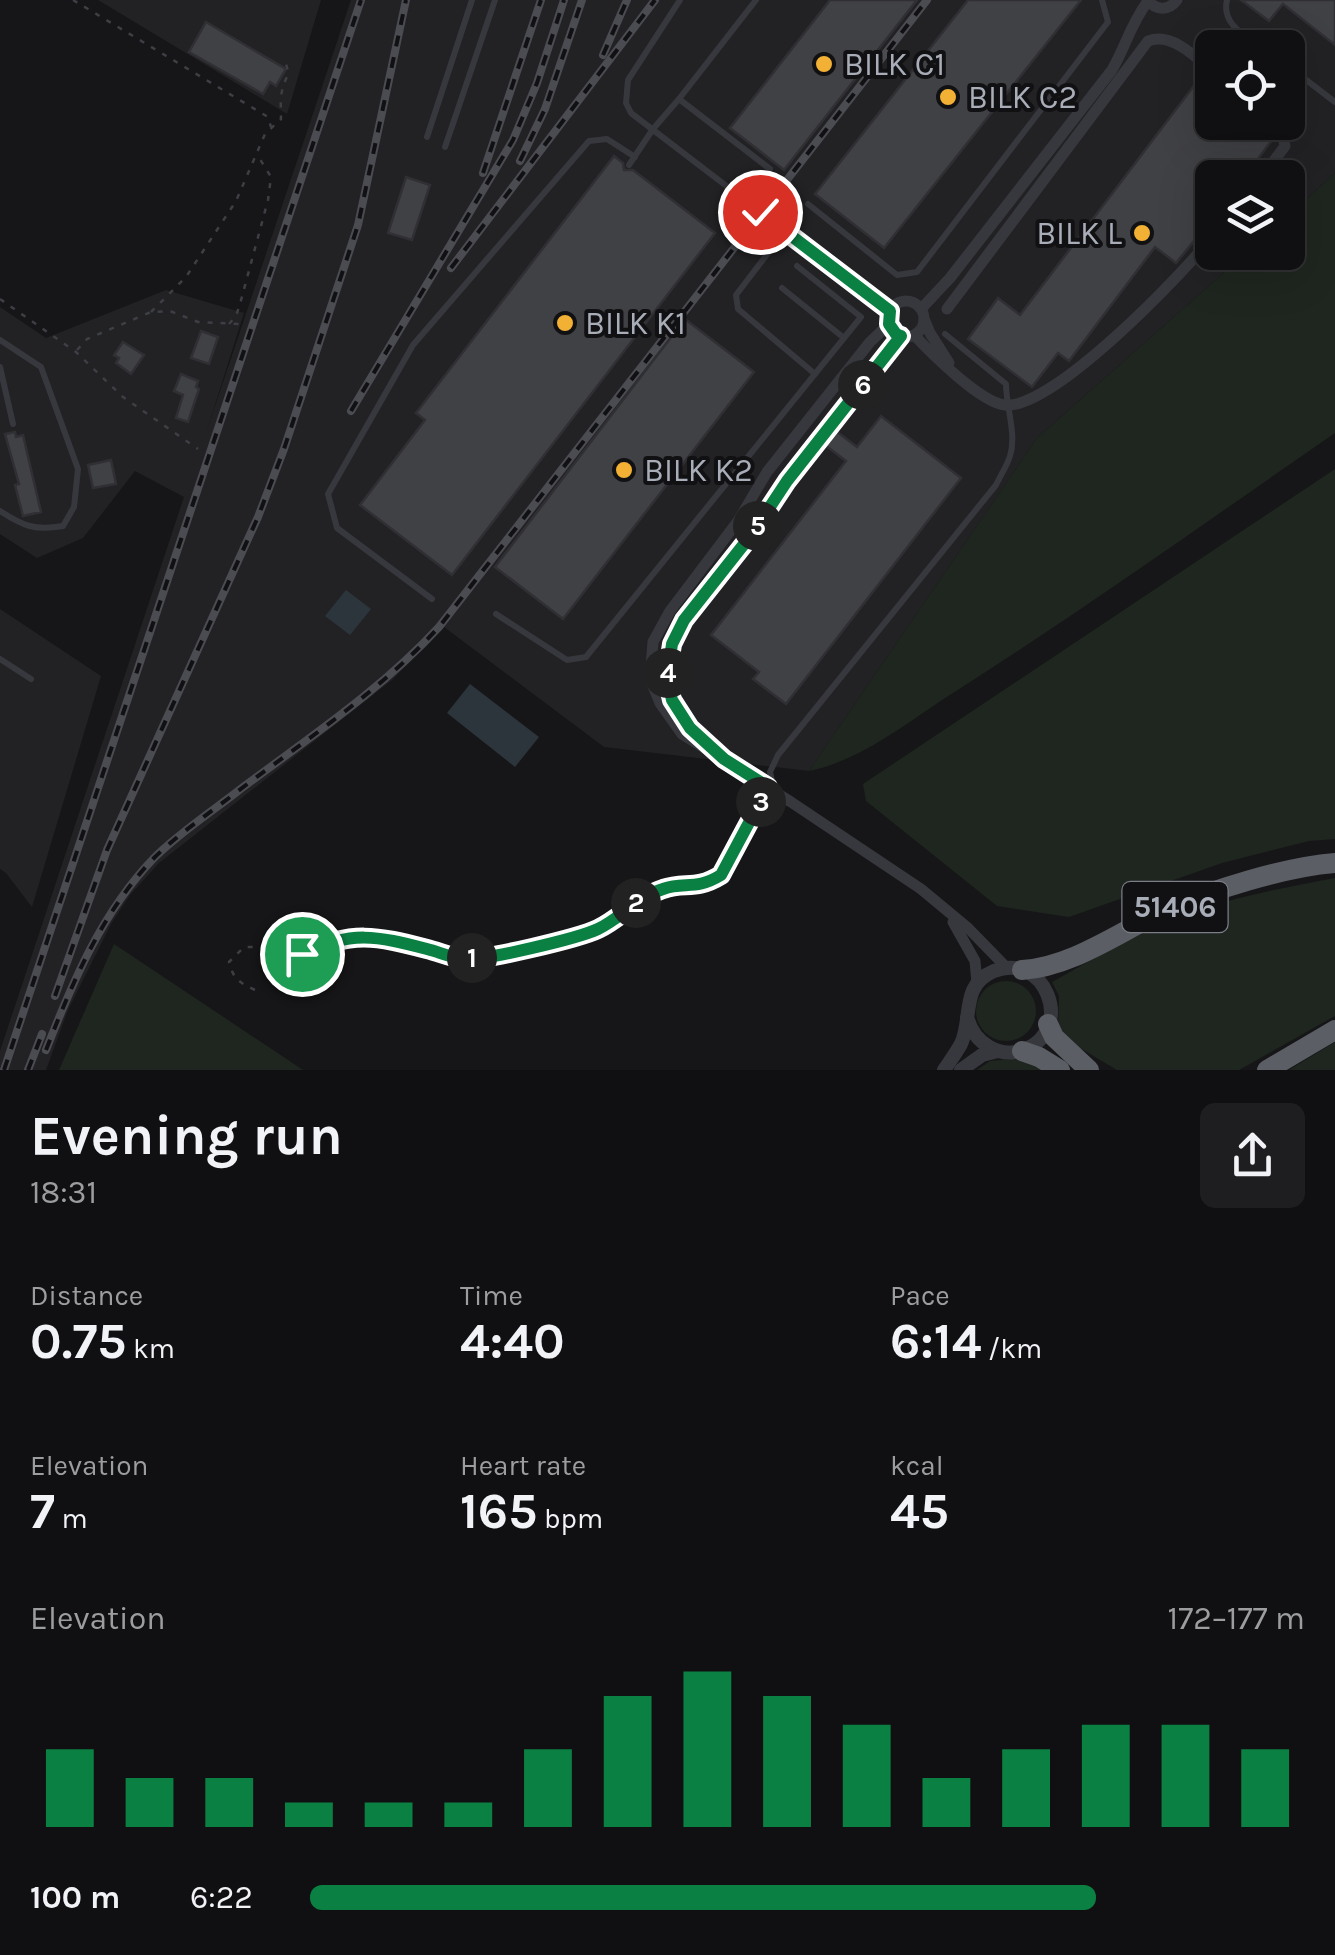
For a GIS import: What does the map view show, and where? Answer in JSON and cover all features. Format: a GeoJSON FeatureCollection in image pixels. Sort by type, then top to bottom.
{"type":"FeatureCollection","features":[{"type":"Feature","properties":{"kind":"highway","name":"51406"},"geometry":{"type":"LineString","coordinates":[[1014,969],[1042,969],[1166,910],[1216,892],[1268,876],[1335,863]]}},
{"type":"Feature","properties":{"kind":"highway"},"geometry":{"type":"LineString","coordinates":[[1048,1024],[1054,1037],[1090,1070]]}},
{"type":"Feature","properties":{"kind":"highway"},"geometry":{"type":"LineString","coordinates":[[1269,1069],[1335,1030]]}},
{"type":"Feature","properties":{"kind":"highway"},"geometry":{"type":"LineString","coordinates":[[1022,1051],[1057,1067]]}},
{"type":"Feature","properties":{"kind":"street"},"geometry":{"type":"LineString","coordinates":[[724,759],[690,728],[672,700],[667,678],[672,644],[684,620],[752,534],[787,481],[908,336],[921,328],[922,314],[1112,70],[1131,24],[1148,0],[1160,9],[1177,0]]}},
{"type":"Feature","properties":{"kind":"street"},"geometry":{"type":"LineString","coordinates":[[947,309],[1148,41],[1158,37],[1171,40],[1195,58]]}},
{"type":"Feature","properties":{"kind":"street"},"geometry":{"type":"LineString","coordinates":[[890,317],[896,334],[908,336],[978,392],[1006,406],[1022,403],[1052,387],[1114,339],[1195,259]]}},
{"type":"Feature","properties":{"kind":"street"},"geometry":{"type":"LineString","coordinates":[[960,1070],[982,1055],[1022,1051],[1037,1042],[1052,1008],[1047,991],[1032,975],[1014,969],[908,880],[682,734],[650,679],[653,642],[670,611],[738,521],[767,472],[899,303],[911,302],[922,314],[936,344],[961,378]]}},
{"type":"Feature","properties":{"kind":"street"},"geometry":{"type":"LineString","coordinates":[[944,1070],[962,1042],[968,1002],[977,983],[975,961],[945,910]]}},
{"type":"Feature","properties":{"kind":"street","name":"51406"},"geometry":{"type":"LineString","coordinates":[[977,983],[990,973],[1014,969]]}},
{"type":"Feature","properties":{"kind":"street"},"geometry":{"type":"LineString","coordinates":[[967,1017],[978,1040],[998,1051]]}},
{"type":"Feature","properties":{"kind":"lane"},"geometry":{"type":"LineString","coordinates":[[427,137],[472,0]]}},
{"type":"Feature","properties":{"kind":"lane"},"geometry":{"type":"LineString","coordinates":[[445,147],[495,0]]}},
{"type":"Feature","properties":{"kind":"lane"},"geometry":{"type":"LineString","coordinates":[[680,0],[628,80],[626,103],[632,113],[890,317]]}},
{"type":"Feature","properties":{"kind":"lane"},"geometry":{"type":"LineString","coordinates":[[629,165],[652,129],[756,0]]}},
{"type":"Feature","properties":{"kind":"lane"},"geometry":{"type":"LineString","coordinates":[[808,204],[896,275],[917,272],[1108,22],[1102,0]]}},
{"type":"Feature","properties":{"kind":"lane"},"geometry":{"type":"LineString","coordinates":[[1227,0],[1224,11],[1239,30]]}},
{"type":"Feature","properties":{"kind":"lane"},"geometry":{"type":"LineString","coordinates":[[1305,79],[1335,102]]}},
{"type":"Feature","properties":{"kind":"lane"},"geometry":{"type":"LineString","coordinates":[[679,99],[770,169]]}},
{"type":"Feature","properties":{"kind":"lane"},"geometry":{"type":"LineString","coordinates":[[432,600],[337,528],[328,494],[412,344],[589,141],[607,139],[635,157]]}},
{"type":"Feature","properties":{"kind":"lane"},"geometry":{"type":"LineString","coordinates":[[785,231],[736,295],[738,310],[815,374]]}},
{"type":"Feature","properties":{"kind":"lane"},"geometry":{"type":"LineString","coordinates":[[496,614],[567,660],[586,656],[861,317],[797,266]]}},
{"type":"Feature","properties":{"kind":"lane"},"geometry":{"type":"LineString","coordinates":[[782,288],[844,338]]}},
{"type":"Feature","properties":{"kind":"lane"},"geometry":{"type":"LineString","coordinates":[[771,789],[770,772],[778,755],[996,486],[1011,454],[1006,384],[945,334]]}},
{"type":"Feature","properties":{"kind":"lane"},"geometry":{"type":"LineString","coordinates":[[0,340],[40,366],[78,469],[74,507],[63,526],[37,530],[0,511]]}},
{"type":"Feature","properties":{"kind":"lane"},"geometry":{"type":"LineString","coordinates":[[0,367],[12,424]]}},
{"type":"Feature","properties":{"kind":"lane"},"geometry":{"type":"LineString","coordinates":[[0,659],[30,679]]}},
{"type":"Feature","properties":{"kind":"path"},"geometry":{"type":"LineString","coordinates":[[73,0],[268,117],[272,128]]}},
{"type":"Feature","properties":{"kind":"path"},"geometry":{"type":"LineString","coordinates":[[151,312],[186,277],[236,201],[266,134],[281,118],[282,88],[290,72],[284,58]]}},
{"type":"Feature","properties":{"kind":"path"},"geometry":{"type":"LineString","coordinates":[[229,324],[240,304],[268,200],[271,177],[256,153]]}},
{"type":"Feature","properties":{"kind":"path"},"geometry":{"type":"LineString","coordinates":[[0,299],[76,352],[123,397],[198,449]]}},
{"type":"Feature","properties":{"kind":"path"},"geometry":{"type":"LineString","coordinates":[[76,352],[87,339],[151,312],[170,310],[198,322],[240,324]]}},
{"type":"Feature","properties":{"kind":"path"},"geometry":{"type":"LineString","coordinates":[[255,990],[238,982],[232,972],[230,962],[244,947],[302,954],[321,944],[361,936],[466,959],[594,932],[666,887],[707,884],[721,875],[771,789]]}},
{"type":"Feature","properties":{"kind":"shaded area"},"geometry":{"type":"Polygon","coordinates":[[[98,0],[321,0],[287,114],[98,0]]]}},
{"type":"Feature","properties":{"kind":"shaded area"},"geometry":{"type":"Polygon","coordinates":[[[351,0],[1335,0],[1335,173],[1305,200],[1305,160],[1195,160],[1195,270],[1227,270],[1037,438],[809,771],[604,747],[444,627],[392,680],[159,863],[130,895],[111,924],[68,1010],[46,1070],[0,1070],[0,1051],[184,497],[135,471],[83,538],[37,558],[0,534],[0,307],[46,338],[166,290],[244,313],[207,430],[351,0]]]}},
{"type":"Feature","properties":{"kind":"shaded area"},"geometry":{"type":"Polygon","coordinates":[[[1335,173],[1335,433],[886,738],[848,758],[809,771],[1037,438],[1227,270],[1305,270],[1305,200],[1335,173]]]}},
{"type":"Feature","properties":{"kind":"shaded area"},"geometry":{"type":"Polygon","coordinates":[[[1335,469],[1335,839],[1309,841],[1222,863],[1069,917],[997,906],[866,801],[863,784],[1335,469]]]}},
{"type":"Feature","properties":{"kind":"shaded area"},"geometry":{"type":"Polygon","coordinates":[[[346,590],[371,609],[350,635],[325,616],[346,590]]]}},
{"type":"Feature","properties":{"kind":"shaded area"},"geometry":{"type":"Polygon","coordinates":[[[0,609],[101,676],[32,907],[0,869],[0,609]]]}},
{"type":"Feature","properties":{"kind":"shaded area"},"geometry":{"type":"Polygon","coordinates":[[[470,684],[539,737],[515,767],[447,713],[470,684]]]}},
{"type":"Feature","properties":{"kind":"shaded area"},"geometry":{"type":"Polygon","coordinates":[[[1335,878],[1335,1016],[1239,1070],[1117,1070],[1080,1048],[1058,1027],[1059,996],[1052,982],[1098,956],[1196,911],[1335,878]]]}},
{"type":"Feature","properties":{"kind":"shaded area"},"geometry":{"type":"Polygon","coordinates":[[[114,944],[303,1070],[59,1070],[114,944]]]}},
{"type":"Feature","properties":{"kind":"shaded area"},"geometry":{"type":"Polygon","coordinates":[[[1006,981],[1027,990],[1036,1011],[1027,1032],[1006,1041],[985,1032],[976,1011],[985,990],[1006,981]]]}},
{"type":"Feature","properties":{"kind":"shaded area"},"geometry":{"type":"Polygon","coordinates":[[[1335,1042],[1335,1070],[1289,1070],[1335,1042]]]}},
{"type":"Feature","properties":{"kind":"shaded area"},"geometry":{"type":"Polygon","coordinates":[[[990,1061],[1031,1061],[1046,1070],[977,1070],[990,1061]]]}},
{"type":"Feature","properties":{"kind":"building","name":"BILK C1"},"geometry":{"type":"Polygon","coordinates":[[[830,0],[917,0],[784,170],[730,128],[830,0]]]}},
{"type":"Feature","properties":{"kind":"building","name":"BILK C2"},"geometry":{"type":"Polygon","coordinates":[[[968,0],[1081,0],[884,248],[815,194],[968,0]]]}},
{"type":"Feature","properties":{"kind":"building"},"geometry":{"type":"Polygon","coordinates":[[[1241,0],[1335,0],[1335,45],[1283,4],[1269,21],[1241,0]]]}},
{"type":"Feature","properties":{"kind":"building"},"geometry":{"type":"Polygon","coordinates":[[[206,22],[286,69],[276,86],[270,82],[263,94],[189,52],[206,22]]]}},
{"type":"Feature","properties":{"kind":"building","name":"BILK L"},"geometry":{"type":"Polygon","coordinates":[[[1195,84],[1195,140],[1272,140],[1257,160],[1195,160],[1195,240],[1176,263],[1155,247],[1069,361],[1058,353],[1032,387],[968,339],[998,298],[1020,315],[1195,84]]]}},
{"type":"Feature","properties":{"kind":"building","name":"BILK K1"},"geometry":{"type":"Polygon","coordinates":[[[614,156],[623,163],[624,170],[633,170],[715,233],[452,575],[360,505],[425,420],[416,413],[614,156]]]}},
{"type":"Feature","properties":{"kind":"building"},"geometry":{"type":"Polygon","coordinates":[[[406,177],[430,185],[412,240],[388,233],[406,177]]]}},
{"type":"Feature","properties":{"kind":"building","name":"BILK K2"},"geometry":{"type":"Polygon","coordinates":[[[685,319],[754,372],[563,619],[495,567],[685,319]]]}},
{"type":"Feature","properties":{"kind":"building"},"geometry":{"type":"Polygon","coordinates":[[[201,331],[218,337],[209,364],[191,358],[201,331]]]}},
{"type":"Feature","properties":{"kind":"building"},"geometry":{"type":"Polygon","coordinates":[[[123,342],[144,355],[131,374],[116,363],[119,358],[114,355],[123,342]]]}},
{"type":"Feature","properties":{"kind":"building"},"geometry":{"type":"Polygon","coordinates":[[[181,374],[198,381],[188,422],[176,418],[183,395],[174,391],[181,374]]]}},
{"type":"Feature","properties":{"kind":"building"},"geometry":{"type":"Polygon","coordinates":[[[881,416],[961,478],[786,704],[753,679],[759,672],[711,635],[846,461],[825,445],[836,431],[857,447],[881,416]]]}},
{"type":"Feature","properties":{"kind":"building"},"geometry":{"type":"Polygon","coordinates":[[[15,432],[16,437],[23,435],[41,512],[23,516],[5,434],[15,432]]]}},
{"type":"Feature","properties":{"kind":"building"},"geometry":{"type":"Polygon","coordinates":[[[111,460],[116,484],[93,488],[88,465],[111,460]]]}},
{"type":"Feature","properties":{"kind":"railway"},"geometry":{"type":"LineString","coordinates":[[4,1070],[361,0]]}},
{"type":"Feature","properties":{"kind":"railway"},"geometry":{"type":"LineString","coordinates":[[55,996],[107,850],[258,517],[284,449],[358,225],[406,0]]}},
{"type":"Feature","properties":{"kind":"railway"},"geometry":{"type":"LineString","coordinates":[[483,173],[541,0]]}},
{"type":"Feature","properties":{"kind":"railway"},"geometry":{"type":"LineString","coordinates":[[351,411],[513,140],[537,83],[564,0]]}},
{"type":"Feature","properties":{"kind":"railway"},"geometry":{"type":"LineString","coordinates":[[520,161],[545,109],[582,0]]}},
{"type":"Feature","properties":{"kind":"railway"},"geometry":{"type":"LineString","coordinates":[[603,55],[627,0]]}},
{"type":"Feature","properties":{"kind":"railway"},"geometry":{"type":"LineString","coordinates":[[451,268],[655,0]]}},
{"type":"Feature","properties":{"kind":"railway"},"geometry":{"type":"LineString","coordinates":[[46,1050],[91,948],[136,879],[174,840],[368,693],[439,627],[927,0]]}},
{"type":"Feature","properties":{"kind":"railway"},"geometry":{"type":"LineString","coordinates":[[28,1070],[42,1034]]}},
{"type":"Feature","properties":{"kind":"place","name":"BILK C1"},"geometry":{"type":"Point","coordinates":[824,64]}},
{"type":"Feature","properties":{"kind":"place","name":"BILK C2"},"geometry":{"type":"Point","coordinates":[948,97]}},
{"type":"Feature","properties":{"kind":"place","name":"BILK L"},"geometry":{"type":"Point","coordinates":[1142,233]}},
{"type":"Feature","properties":{"kind":"place","name":"BILK K1"},"geometry":{"type":"Point","coordinates":[565,323]}},
{"type":"Feature","properties":{"kind":"place","name":"BILK K2"},"geometry":{"type":"Point","coordinates":[624,470]}},
{"type":"Feature","properties":{"kind":"route"},"geometry":{"type":"LineString","coordinates":[[302,954],[321,944],[361,936],[466,959],[509,952],[594,932],[666,887],[707,884],[721,875],[768,787],[724,759],[690,728],[672,700],[667,678],[672,644],[684,620],[752,534],[787,481],[901,336],[889,324],[890,311],[760,212]]}}]}
